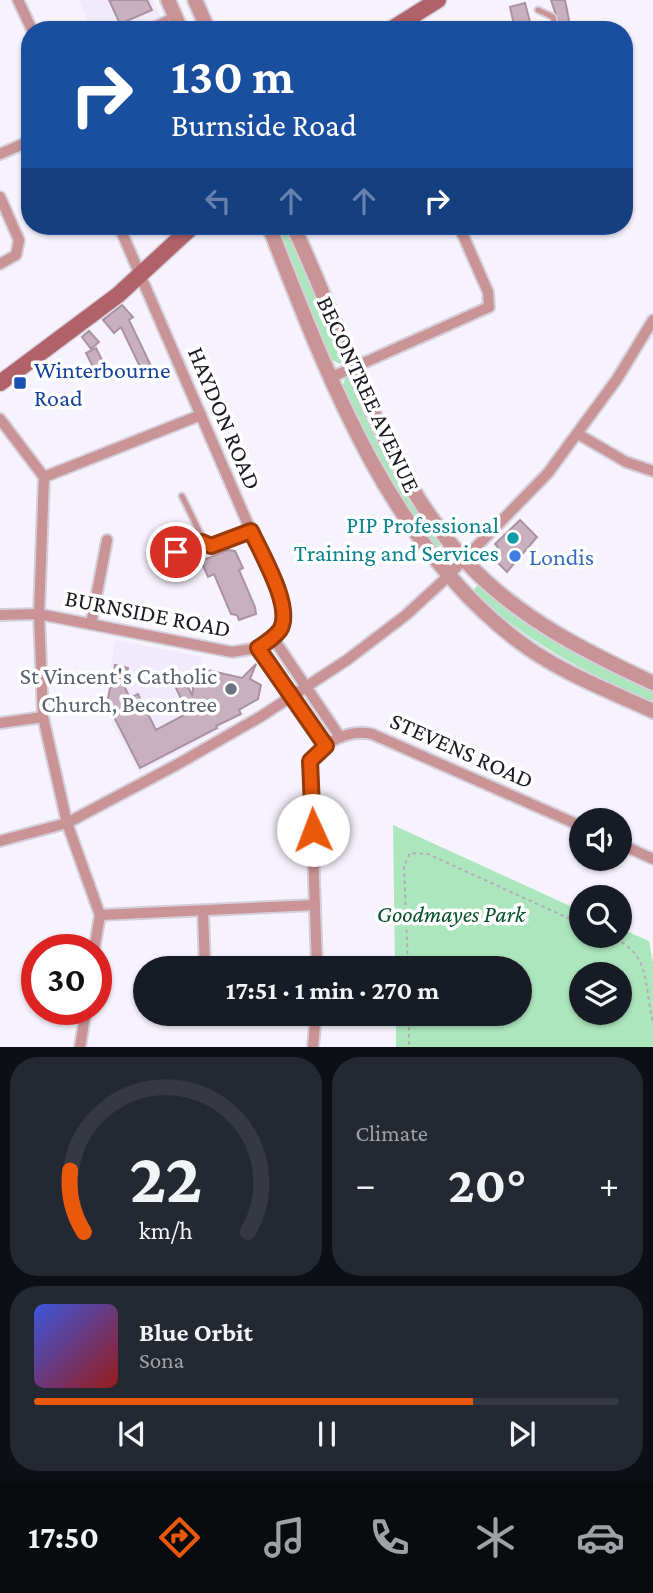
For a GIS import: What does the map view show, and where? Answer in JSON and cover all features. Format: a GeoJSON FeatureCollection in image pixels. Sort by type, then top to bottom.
{"type":"FeatureCollection","features":[{"type":"Feature","properties":{"kind":"main road"},"geometry":{"type":"LineString","coordinates":[[404,21],[438,0]]}},
{"type":"Feature","properties":{"kind":"main road"},"geometry":{"type":"LineString","coordinates":[[0,383],[140,275],[183,235]]}},
{"type":"Feature","properties":{"kind":"street"},"geometry":{"type":"LineString","coordinates":[[18,0],[28,21]]}},
{"type":"Feature","properties":{"kind":"street"},"geometry":{"type":"LineString","coordinates":[[168,0],[177,21]]}},
{"type":"Feature","properties":{"kind":"street"},"geometry":{"type":"LineString","coordinates":[[174,15],[196,2],[204,21]]}},
{"type":"Feature","properties":{"kind":"street"},"geometry":{"type":"LineString","coordinates":[[0,154],[21,145]]}},
{"type":"Feature","properties":{"kind":"street"},"geometry":{"type":"LineString","coordinates":[[0,197],[19,240],[16,255],[0,264]]}},
{"type":"Feature","properties":{"kind":"street","name":"HAYDON ROAD"},"geometry":{"type":"LineString","coordinates":[[123,235],[282,603],[281,628]]}},
{"type":"Feature","properties":{"kind":"street","name":"BECONTREE AVENUE"},"geometry":{"type":"LineString","coordinates":[[273,235],[332,377],[381,482],[449,575],[516,639],[572,674],[653,711]]}},
{"type":"Feature","properties":{"kind":"street","name":"BECONTREE AVENUE"},"geometry":{"type":"LineString","coordinates":[[297,235],[391,450],[421,501],[464,559],[529,616],[564,639],[653,683]]}},
{"type":"Feature","properties":{"kind":"street"},"geometry":{"type":"LineString","coordinates":[[332,377],[489,307],[488,292],[463,235]]}},
{"type":"Feature","properties":{"kind":"street"},"geometry":{"type":"LineString","coordinates":[[0,841],[67,823],[178,764],[306,687],[406,615],[449,575],[548,473],[578,434],[653,320]]}},
{"type":"Feature","properties":{"kind":"street"},"geometry":{"type":"LineString","coordinates":[[44,477],[201,415]]}},
{"type":"Feature","properties":{"kind":"street"},"geometry":{"type":"LineString","coordinates":[[0,419],[44,477],[39,614],[43,717],[67,823],[100,915],[97,934]]}},
{"type":"Feature","properties":{"kind":"street"},"geometry":{"type":"LineString","coordinates":[[578,434],[626,462],[653,471]]}},
{"type":"Feature","properties":{"kind":"street"},"geometry":{"type":"LineString","coordinates":[[91,624],[107,540]]}},
{"type":"Feature","properties":{"kind":"street","name":"BURNSIDE ROAD"},"geometry":{"type":"LineString","coordinates":[[0,615],[39,614],[232,652],[258,648],[273,638],[281,628]]}},
{"type":"Feature","properties":{"kind":"street"},"geometry":{"type":"LineString","coordinates":[[273,638],[340,737]]}},
{"type":"Feature","properties":{"kind":"street"},"geometry":{"type":"LineString","coordinates":[[258,648],[326,746],[310,761],[317,956]]}},
{"type":"Feature","properties":{"kind":"street"},"geometry":{"type":"LineString","coordinates":[[0,723],[43,717]]}},
{"type":"Feature","properties":{"kind":"street","name":"STEVENS ROAD"},"geometry":{"type":"LineString","coordinates":[[326,746],[340,737],[361,732],[372,734],[569,821]]}},
{"type":"Feature","properties":{"kind":"street"},"geometry":{"type":"LineString","coordinates":[[632,849],[653,859]]}},
{"type":"Feature","properties":{"kind":"street"},"geometry":{"type":"LineString","coordinates":[[100,915],[315,905]]}},
{"type":"Feature","properties":{"kind":"street"},"geometry":{"type":"LineString","coordinates":[[203,911],[205,956]]}},
{"type":"Feature","properties":{"kind":"street"},"geometry":{"type":"LineString","coordinates":[[80,1047],[84,1025]]}},
{"type":"Feature","properties":{"kind":"street"},"geometry":{"type":"LineString","coordinates":[[313,1047],[315,1026]]}},
{"type":"Feature","properties":{"kind":"lane"},"geometry":{"type":"LineString","coordinates":[[538,10],[553,17],[554,21]]}},
{"type":"Feature","properties":{"kind":"lane"},"geometry":{"type":"LineString","coordinates":[[162,21],[174,15]]}},
{"type":"Feature","properties":{"kind":"lane"},"geometry":{"type":"LineString","coordinates":[[182,496],[202,542],[211,546],[251,531]]}},
{"type":"Feature","properties":{"kind":"lane"},"geometry":{"type":"LineString","coordinates":[[176,552],[202,542]]}},
{"type":"Feature","properties":{"kind":"path"},"geometry":{"type":"LineString","coordinates":[[408,956],[404,866],[410,853],[428,854],[569,919]]}},
{"type":"Feature","properties":{"kind":"path"},"geometry":{"type":"LineString","coordinates":[[631,948],[638,954],[653,1023]]}},
{"type":"Feature","properties":{"kind":"path"},"geometry":{"type":"LineString","coordinates":[[409,1026],[409,1047]]}},
{"type":"Feature","properties":{"kind":"shaded area"},"geometry":{"type":"Polygon","coordinates":[[[79,0],[153,0],[162,21],[87,21],[79,0]]]}},
{"type":"Feature","properties":{"kind":"shaded area"},"geometry":{"type":"Polygon","coordinates":[[[115,640],[202,657],[196,684],[221,729],[139,773],[105,710],[115,640]]]}},
{"type":"Feature","properties":{"kind":"green space"},"geometry":{"type":"Polygon","coordinates":[[[277,235],[290,235],[344,361],[340,364],[332,360],[277,235]]]}},
{"type":"Feature","properties":{"kind":"green space"},"geometry":{"type":"Polygon","coordinates":[[[351,377],[444,542],[434,551],[394,492],[371,450],[343,385],[345,378],[351,377]]]}},
{"type":"Feature","properties":{"kind":"green space"},"geometry":{"type":"Polygon","coordinates":[[[481,582],[562,642],[653,689],[653,703],[581,668],[535,641],[472,591],[481,582]]]}},
{"type":"Feature","properties":{"kind":"green space","name":"Goodmayes Park"},"geometry":{"type":"Polygon","coordinates":[[[393,825],[569,906],[569,948],[632,948],[632,933],[649,941],[653,963],[653,1047],[396,1047],[396,1026],[532,1026],[532,956],[395,956],[393,825]]]}},
{"type":"Feature","properties":{"kind":"building"},"geometry":{"type":"Polygon","coordinates":[[[109,0],[147,0],[152,10],[127,21],[119,21],[109,0]]]}},
{"type":"Feature","properties":{"kind":"building"},"geometry":{"type":"Polygon","coordinates":[[[551,0],[565,0],[569,21],[558,21],[551,0]]]}},
{"type":"Feature","properties":{"kind":"building"},"geometry":{"type":"Polygon","coordinates":[[[525,3],[530,21],[513,21],[510,7],[525,3]]]}},
{"type":"Feature","properties":{"kind":"building"},"geometry":{"type":"Polygon","coordinates":[[[122,305],[133,317],[129,320],[152,368],[143,373],[121,327],[114,333],[103,320],[122,305]]]}},
{"type":"Feature","properties":{"kind":"building"},"geometry":{"type":"Polygon","coordinates":[[[89,331],[99,342],[91,349],[82,337],[89,331]]]}},
{"type":"Feature","properties":{"kind":"building"},"geometry":{"type":"Polygon","coordinates":[[[96,348],[109,374],[99,379],[86,353],[96,348]]]}},
{"type":"Feature","properties":{"kind":"building","name":"PIP Professional Training and Services"},"geometry":{"type":"Polygon","coordinates":[[[520,520],[537,537],[507,572],[491,556],[498,547],[495,544],[520,520]]]}},
{"type":"Feature","properties":{"kind":"building"},"geometry":{"type":"Polygon","coordinates":[[[228,550],[235,551],[243,568],[239,570],[255,607],[256,614],[239,620],[237,615],[231,614],[214,574],[208,577],[201,561],[228,550]]]}},
{"type":"Feature","properties":{"kind":"building"},"geometry":{"type":"Polygon","coordinates":[[[256,664],[250,679],[261,685],[258,699],[239,710],[241,714],[140,768],[107,703],[115,665],[128,668],[124,686],[130,698],[138,694],[156,730],[188,713],[175,686],[185,681],[192,695],[196,674],[205,676],[207,670],[242,678],[256,664]]]}},
{"type":"Feature","properties":{"kind":"place","name":"Winterbourne Road"},"geometry":{"type":"Point","coordinates":[20,383]}},
{"type":"Feature","properties":{"kind":"place","name":"PIP Professional Training and Services"},"geometry":{"type":"Point","coordinates":[513,538]}},
{"type":"Feature","properties":{"kind":"place","name":"Londis"},"geometry":{"type":"Point","coordinates":[515,556]}},
{"type":"Feature","properties":{"kind":"place","name":"St Vincent's Catholic Church, Becontree"},"geometry":{"type":"Point","coordinates":[231,689]}},
{"type":"Feature","properties":{"kind":"route"},"geometry":{"type":"LineString","coordinates":[[176,552],[202,542],[211,546],[251,531],[282,603],[284,617],[281,628],[273,638],[258,648],[326,746],[310,761],[313,830]]}}]}
